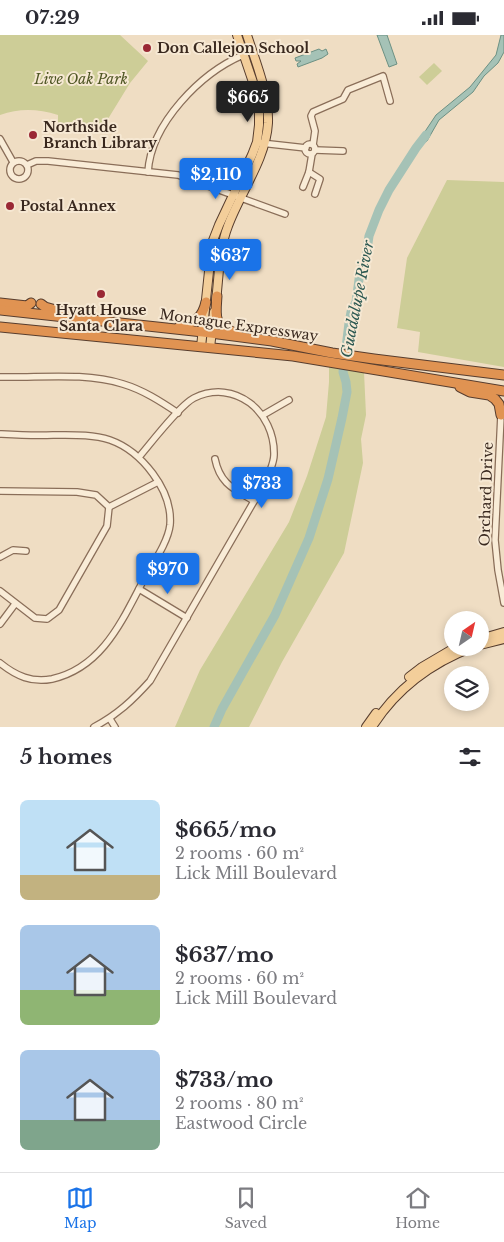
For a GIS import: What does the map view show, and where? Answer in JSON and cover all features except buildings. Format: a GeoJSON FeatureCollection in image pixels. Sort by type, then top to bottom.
{"type":"FeatureCollection","features":[{"type":"Feature","properties":{"kind":"highway"},"geometry":{"type":"LineString","coordinates":[[216,296],[215,317],[219,323],[243,337]]}},
{"type":"Feature","properties":{"kind":"highway"},"geometry":{"type":"LineString","coordinates":[[175,329],[197,319],[204,311],[206,302]]}},
{"type":"Feature","properties":{"kind":"highway"},"geometry":{"type":"LineString","coordinates":[[0,303],[27,306],[36,303],[80,318]]}},
{"type":"Feature","properties":{"kind":"highway","name":"Montague Expressway"},"geometry":{"type":"LineString","coordinates":[[0,310],[175,329],[298,345],[330,358],[373,369],[504,391]]}},
{"type":"Feature","properties":{"kind":"highway","name":"Montague Expressway"},"geometry":{"type":"LineString","coordinates":[[0,327],[293,356],[374,359],[504,375]]}},
{"type":"Feature","properties":{"kind":"highway"},"geometry":{"type":"LineString","coordinates":[[451,382],[470,392],[489,395],[499,404],[502,412]]}},
{"type":"Feature","properties":{"kind":"main road"},"geometry":{"type":"LineString","coordinates":[[208,333],[206,302],[212,243],[232,195],[252,155],[261,143],[259,100],[237,35]]}},
{"type":"Feature","properties":{"kind":"main road"},"geometry":{"type":"LineString","coordinates":[[206,347],[224,239],[268,123],[266,96],[247,35]]}},
{"type":"Feature","properties":{"kind":"main road"},"geometry":{"type":"LineString","coordinates":[[489,636],[504,632]]}},
{"type":"Feature","properties":{"kind":"main road"},"geometry":{"type":"LineString","coordinates":[[489,643],[504,639]]}},
{"type":"Feature","properties":{"kind":"main road"},"geometry":{"type":"LineString","coordinates":[[366,727],[422,667],[445,656]]}},
{"type":"Feature","properties":{"kind":"main road"},"geometry":{"type":"LineString","coordinates":[[372,727],[379,712]]}},
{"type":"Feature","properties":{"kind":"street"},"geometry":{"type":"LineString","coordinates":[[148,172],[152,148],[164,126],[181,102],[202,81],[222,65],[243,55]]}},
{"type":"Feature","properties":{"kind":"street"},"geometry":{"type":"LineString","coordinates":[[303,187],[309,172],[313,150],[315,131],[313,112],[343,99],[348,90],[383,76],[390,101]]}},
{"type":"Feature","properties":{"kind":"street"},"geometry":{"type":"LineString","coordinates":[[0,139],[13,162]]}},
{"type":"Feature","properties":{"kind":"street"},"geometry":{"type":"LineString","coordinates":[[261,143],[306,148],[308,145],[313,150]]}},
{"type":"Feature","properties":{"kind":"street"},"geometry":{"type":"LineString","coordinates":[[306,148],[306,153],[313,150],[343,151]]}},
{"type":"Feature","properties":{"kind":"street"},"geometry":{"type":"LineString","coordinates":[[20,161],[27,165],[28,172],[26,176],[18,180],[10,174],[9,168],[13,162],[20,161]]}},
{"type":"Feature","properties":{"kind":"street"},"geometry":{"type":"LineString","coordinates":[[27,165],[36,161],[48,161],[178,175],[285,214]]}},
{"type":"Feature","properties":{"kind":"street"},"geometry":{"type":"LineString","coordinates":[[309,172],[320,179],[315,194]]}},
{"type":"Feature","properties":{"kind":"street"},"geometry":{"type":"LineString","coordinates":[[0,377],[80,377],[122,384],[152,396],[178,413]]}},
{"type":"Feature","properties":{"kind":"street"},"geometry":{"type":"LineString","coordinates":[[94,727],[110,719],[132,702],[150,681],[268,477],[274,457],[272,437],[263,415],[250,403],[240,398],[220,392],[208,392],[192,399],[139,457]]}},
{"type":"Feature","properties":{"kind":"street"},"geometry":{"type":"LineString","coordinates":[[263,415],[289,400]]}},
{"type":"Feature","properties":{"kind":"street","name":"Orchard Drive"},"geometry":{"type":"LineString","coordinates":[[502,412],[495,540],[504,603]]}},
{"type":"Feature","properties":{"kind":"street"},"geometry":{"type":"LineString","coordinates":[[0,434],[80,435],[102,438],[126,447],[139,457],[158,482],[168,510],[170,523],[168,535],[139,589],[108,641],[94,658],[80,669],[48,680],[32,680],[19,677],[0,663]]}},
{"type":"Feature","properties":{"kind":"street"},"geometry":{"type":"LineString","coordinates":[[215,459],[220,476],[226,483],[254,501]]}},
{"type":"Feature","properties":{"kind":"street"},"geometry":{"type":"LineString","coordinates":[[109,507],[158,482]]}},
{"type":"Feature","properties":{"kind":"street"},"geometry":{"type":"LineString","coordinates":[[0,491],[77,491],[96,495],[109,507]]}},
{"type":"Feature","properties":{"kind":"street"},"geometry":{"type":"LineString","coordinates":[[0,591],[35,618],[48,619],[59,610],[107,526],[109,507]]}},
{"type":"Feature","properties":{"kind":"street"},"geometry":{"type":"LineString","coordinates":[[0,557],[7,551],[26,551]]}},
{"type":"Feature","properties":{"kind":"street"},"geometry":{"type":"LineString","coordinates":[[139,589],[187,618]]}},
{"type":"Feature","properties":{"kind":"street"},"geometry":{"type":"LineString","coordinates":[[0,624],[16,604]]}},
{"type":"Feature","properties":{"kind":"street"},"geometry":{"type":"LineString","coordinates":[[110,719],[115,727]]}},
{"type":"Feature","properties":{"kind":"green space","name":"Live Oak Park"},"geometry":{"type":"Polygon","coordinates":[[[0,35],[120,35],[148,61],[130,83],[103,127],[58,124],[58,115],[43,111],[22,110],[0,115],[0,35]]]}},
{"type":"Feature","properties":{"kind":"green space"},"geometry":{"type":"Polygon","coordinates":[[[434,63],[442,71],[427,85],[419,77],[434,63]]]}},
{"type":"Feature","properties":{"kind":"green space"},"geometry":{"type":"Polygon","coordinates":[[[447,180],[504,182],[504,367],[418,352],[420,332],[397,328],[407,258],[447,180]]]}},
{"type":"Feature","properties":{"kind":"green space"},"geometry":{"type":"Polygon","coordinates":[[[329,364],[364,372],[366,415],[361,439],[363,463],[344,553],[282,662],[249,727],[175,727],[200,670],[289,522],[307,476],[326,417],[329,364]]]}},
{"type":"Feature","properties":{"kind":"shaded area"},"geometry":{"type":"Polygon","coordinates":[[[377,35],[387,35],[397,64],[389,67],[377,35]]]}},
{"type":"Feature","properties":{"kind":"shaded area"},"geometry":{"type":"Polygon","coordinates":[[[501,35],[504,35],[504,52],[498,63],[484,76],[473,92],[439,120],[427,141],[420,145],[418,142],[436,115],[470,87],[496,55],[501,35]]]}},
{"type":"Feature","properties":{"kind":"shaded area"},"geometry":{"type":"Polygon","coordinates":[[[319,49],[322,51],[326,49],[328,54],[298,67],[297,64],[301,61],[296,61],[295,58],[319,49]]]}},
{"type":"Feature","properties":{"kind":"waterway","name":"Guadalupe River"},"geometry":{"type":"LineString","coordinates":[[214,727],[222,709],[275,615],[309,538],[328,479],[342,418],[347,392],[343,372],[349,323],[351,312],[356,302],[360,272],[366,257],[369,236],[389,190],[426,135]]}},
{"type":"Feature","properties":{"kind":"place","name":"Don Callejon School"},"geometry":{"type":"Point","coordinates":[147,48]}},
{"type":"Feature","properties":{"kind":"place","name":"Northside Branch Library"},"geometry":{"type":"Point","coordinates":[33,135]}},
{"type":"Feature","properties":{"kind":"place","name":"Postal Annex"},"geometry":{"type":"Point","coordinates":[10,206]}},
{"type":"Feature","properties":{"kind":"place","name":"Hyatt House Santa Clara"},"geometry":{"type":"Point","coordinates":[101,294]}}]}
